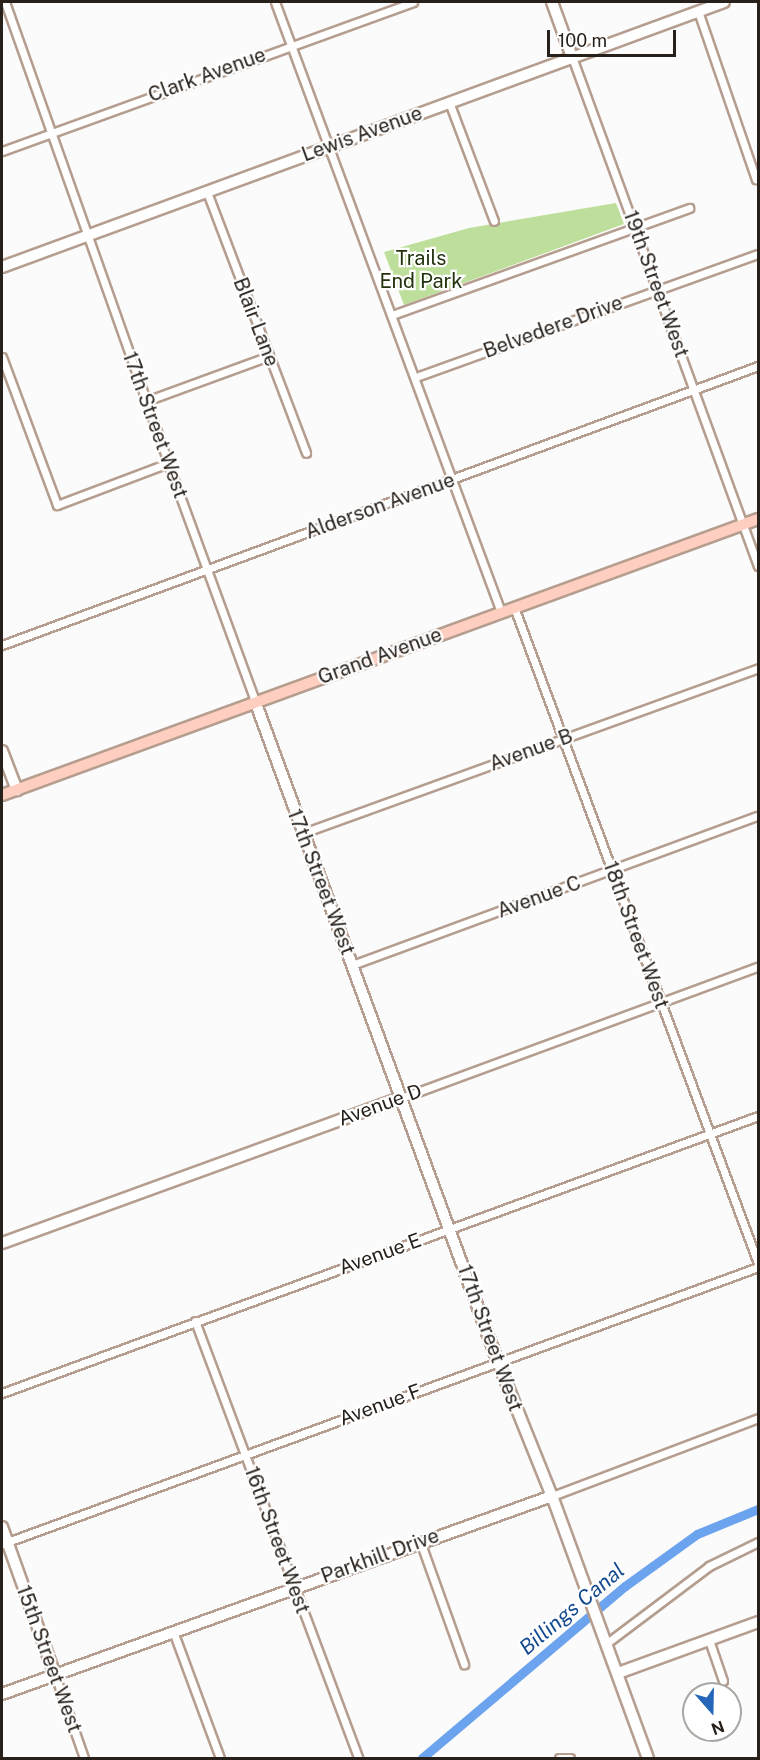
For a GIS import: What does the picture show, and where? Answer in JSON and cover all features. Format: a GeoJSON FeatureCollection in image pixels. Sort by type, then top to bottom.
{"type":"FeatureCollection","features":[{"type":"Feature","properties":{"kind":"main road","name":"Grand Avenue"},"geometry":{"type":"LineString","coordinates":[[2,795],[759,519]]}},
{"type":"Feature","properties":{"kind":"street","name":"17th Street West"},"geometry":{"type":"LineString","coordinates":[[3,2],[303,832],[498,1362],[552,1496],[648,1758]]}},
{"type":"Feature","properties":{"kind":"street"},"geometry":{"type":"LineString","coordinates":[[275,2],[416,377],[451,481],[501,612]]}},
{"type":"Feature","properties":{"kind":"street","name":"Clark Avenue"},"geometry":{"type":"LineString","coordinates":[[2,151],[413,2]]}},
{"type":"Feature","properties":{"kind":"street","name":"19th Street West"},"geometry":{"type":"LineString","coordinates":[[552,2],[759,566]]}},
{"type":"Feature","properties":{"kind":"street","name":"Lewis Avenue"},"geometry":{"type":"LineString","coordinates":[[2,267],[723,2]]}},
{"type":"Feature","properties":{"kind":"street"},"geometry":{"type":"LineString","coordinates":[[698,11],[757,179]]}},
{"type":"Feature","properties":{"kind":"street"},"geometry":{"type":"LineString","coordinates":[[449,102],[494,220]]}},
{"type":"Feature","properties":{"kind":"street","name":"Blair Lane"},"geometry":{"type":"LineString","coordinates":[[207,192],[306,453]]}},
{"type":"Feature","properties":{"kind":"street"},"geometry":{"type":"LineString","coordinates":[[392,315],[689,208]]}},
{"type":"Feature","properties":{"kind":"street","name":"Belvedere Drive"},"geometry":{"type":"LineString","coordinates":[[416,377],[759,254]]}},
{"type":"Feature","properties":{"kind":"street"},"geometry":{"type":"LineString","coordinates":[[146,401],[269,356]]}},
{"type":"Feature","properties":{"kind":"street"},"geometry":{"type":"LineString","coordinates":[[2,357],[57,505],[168,463]]}},
{"type":"Feature","properties":{"kind":"street","name":"Alderson Avenue"},"geometry":{"type":"LineString","coordinates":[[2,645],[759,366]]}},
{"type":"Feature","properties":{"kind":"street","name":"18th Street West"},"geometry":{"type":"LineString","coordinates":[[514,608],[759,1265]]}},
{"type":"Feature","properties":{"kind":"street","name":"Avenue B"},"geometry":{"type":"LineString","coordinates":[[303,832],[759,668]]}},
{"type":"Feature","properties":{"kind":"street"},"geometry":{"type":"LineString","coordinates":[[2,751],[17,790]]}},
{"type":"Feature","properties":{"kind":"street","name":"Avenue C"},"geometry":{"type":"LineString","coordinates":[[352,965],[759,816]]}},
{"type":"Feature","properties":{"kind":"street","name":"Avenue D"},"geometry":{"type":"LineString","coordinates":[[2,1243],[759,967]]}},
{"type":"Feature","properties":{"kind":"street","name":"Avenue E"},"geometry":{"type":"LineString","coordinates":[[2,1393],[759,1116]]}},
{"type":"Feature","properties":{"kind":"street","name":"Avenue F"},"geometry":{"type":"LineString","coordinates":[[4,1543],[759,1265]]}},
{"type":"Feature","properties":{"kind":"street","name":"16th Street West"},"geometry":{"type":"LineString","coordinates":[[195,1321],[358,1758]]}},
{"type":"Feature","properties":{"kind":"street","name":"Parkhill Drive"},"geometry":{"type":"LineString","coordinates":[[2,1694],[420,1541],[552,1496],[759,1418]]}},
{"type":"Feature","properties":{"kind":"street","name":"15th Street West"},"geometry":{"type":"LineString","coordinates":[[2,1527],[4,1543],[84,1758]]}},
{"type":"Feature","properties":{"kind":"street"},"geometry":{"type":"LineString","coordinates":[[420,1541],[464,1664]]}},
{"type":"Feature","properties":{"kind":"street"},"geometry":{"type":"LineString","coordinates":[[607,1643],[709,1566],[759,1542]]}},
{"type":"Feature","properties":{"kind":"street"},"geometry":{"type":"LineString","coordinates":[[618,1673],[759,1622]]}},
{"type":"Feature","properties":{"kind":"street"},"geometry":{"type":"LineString","coordinates":[[173,1631],[220,1758]]}},
{"type":"Feature","properties":{"kind":"street"},"geometry":{"type":"LineString","coordinates":[[709,1640],[723,1681]]}},
{"type":"Feature","properties":{"kind":"street"},"geometry":{"type":"LineString","coordinates":[[559,1758],[570,1758]]}},
{"type":"Feature","properties":{"kind":"green space","name":"Trails End Park"},"geometry":{"type":"Polygon","coordinates":[[[616,203],[624,224],[404,305],[384,252],[469,228],[616,203]]]}},
{"type":"Feature","properties":{"kind":"waterway","name":"Billings Canal"},"geometry":{"type":"LineString","coordinates":[[422,1758],[625,1586],[697,1534],[758,1509]]}}]}
